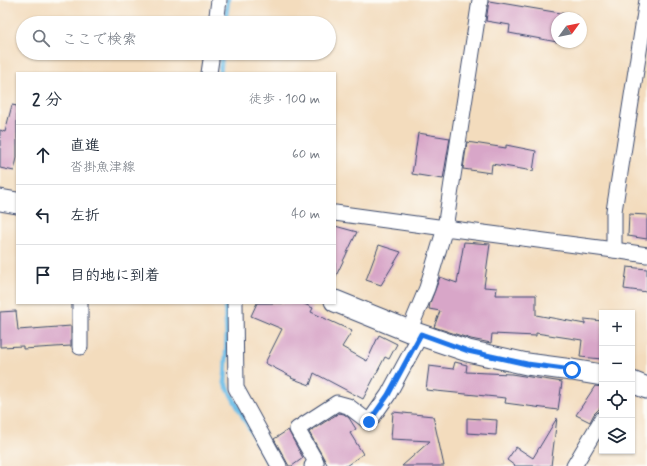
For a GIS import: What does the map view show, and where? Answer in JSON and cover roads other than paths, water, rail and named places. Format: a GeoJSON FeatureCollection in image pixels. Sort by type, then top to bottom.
{"type":"FeatureCollection","features":[{"type":"Feature","properties":{"kind":"main road"},"geometry":{"type":"LineString","coordinates":[[0,200],[16,203]]}},
{"type":"Feature","properties":{"kind":"main road"},"geometry":{"type":"LineString","coordinates":[[336,301],[468,351],[527,364],[599,374]]}},
{"type":"Feature","properties":{"kind":"main road"},"geometry":{"type":"LineString","coordinates":[[635,383],[647,388]]}},
{"type":"Feature","properties":{"kind":"street"},"geometry":{"type":"LineString","coordinates":[[217,16],[219,0]]}},
{"type":"Feature","properties":{"kind":"street"},"geometry":{"type":"LineString","coordinates":[[312,466],[316,462],[297,429],[337,403],[348,406],[369,422],[388,395],[415,332],[445,228],[480,0]]}},
{"type":"Feature","properties":{"kind":"street"},"geometry":{"type":"LineString","coordinates":[[614,250],[614,211],[647,0]]}},
{"type":"Feature","properties":{"kind":"street"},"geometry":{"type":"LineString","coordinates":[[209,72],[211,60]]}},
{"type":"Feature","properties":{"kind":"street"},"geometry":{"type":"LineString","coordinates":[[336,213],[647,255]]}},
{"type":"Feature","properties":{"kind":"street"},"geometry":{"type":"LineString","coordinates":[[80,304],[80,347]]}},
{"type":"Feature","properties":{"kind":"street"},"geometry":{"type":"LineString","coordinates":[[235,304],[236,388],[279,466]]}},
{"type":"Feature","properties":{"kind":"street"},"geometry":{"type":"LineString","coordinates":[[574,466],[599,425]]}},
{"type":"Feature","properties":{"kind":"waterway"},"geometry":{"type":"LineString","coordinates":[[226,16],[228,0]]}},
{"type":"Feature","properties":{"kind":"waterway"},"geometry":{"type":"LineString","coordinates":[[220,72],[221,60]]}},
{"type":"Feature","properties":{"kind":"waterway"},"geometry":{"type":"LineString","coordinates":[[225,304],[227,336],[225,383],[270,466]]}}]}
